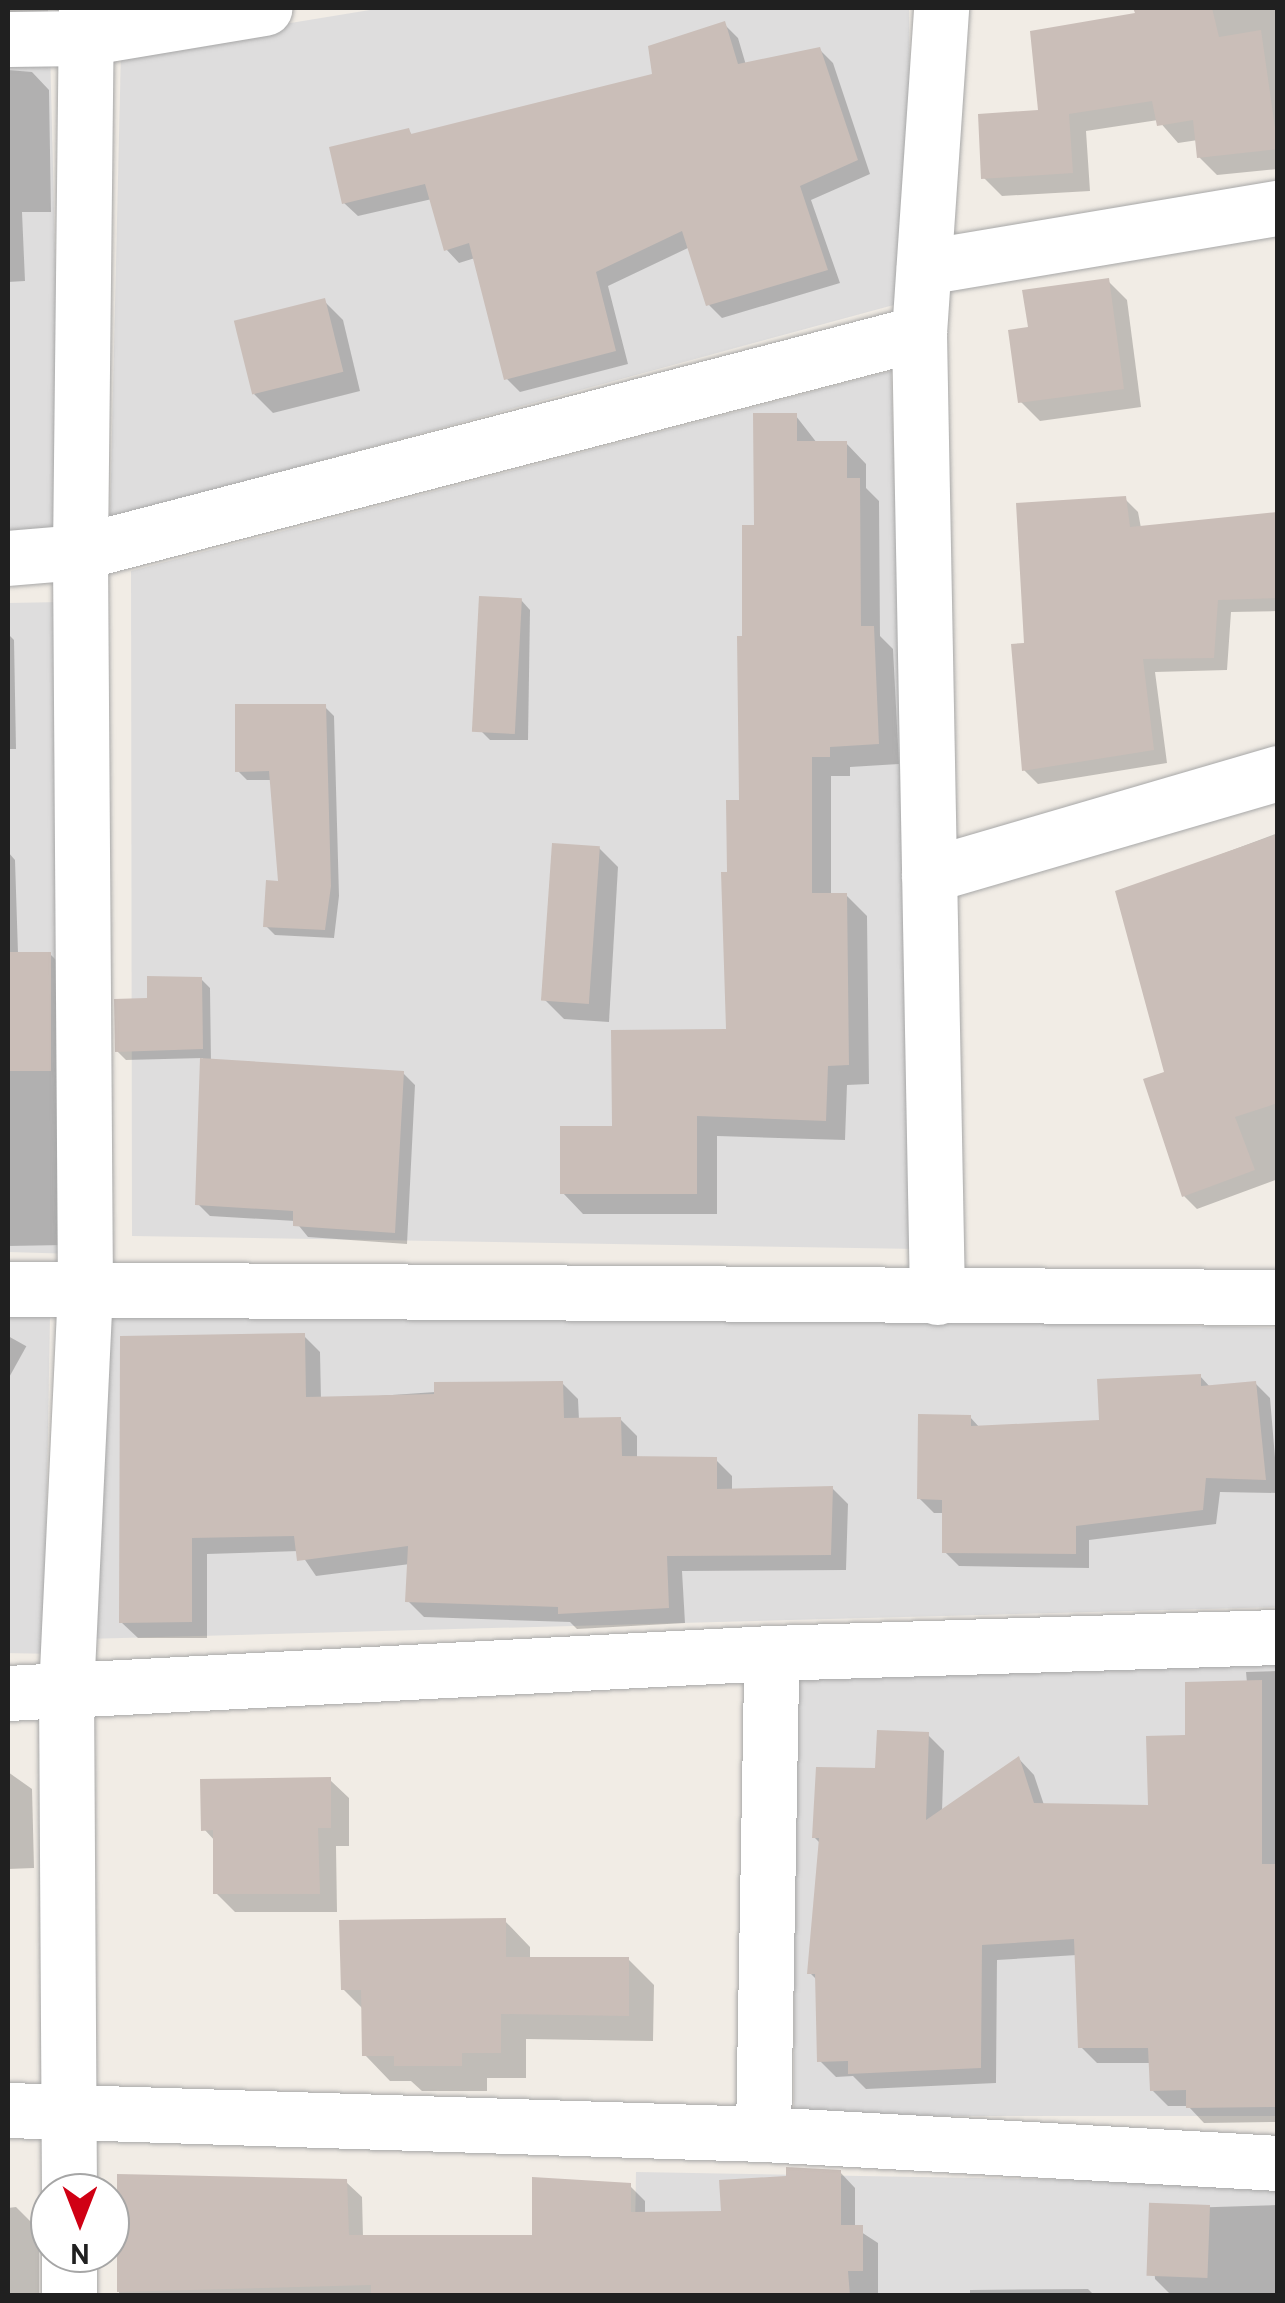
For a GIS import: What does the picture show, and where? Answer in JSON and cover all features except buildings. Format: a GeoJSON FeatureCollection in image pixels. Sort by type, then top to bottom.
{"type":"FeatureCollection","features":[{"type":"Feature","properties":{"kind":"street"},"geometry":{"type":"LineString","coordinates":[[8,39],[86,23],[265,8]]}},
{"type":"Feature","properties":{"kind":"street"},"geometry":{"type":"LineString","coordinates":[[937,1296],[919,333],[940,8]]}},
{"type":"Feature","properties":{"kind":"street"},"geometry":{"type":"LineString","coordinates":[[69,2173],[66,1692],[86,1290],[80,552],[86,23]]}},
{"type":"Feature","properties":{"kind":"street"},"geometry":{"type":"LineString","coordinates":[[924,267],[1278,208]]}},
{"type":"Feature","properties":{"kind":"street"},"geometry":{"type":"LineString","coordinates":[[8,558],[80,552],[919,333]]}},
{"type":"Feature","properties":{"kind":"street"},"geometry":{"type":"LineString","coordinates":[[928,875],[1278,773]]}},
{"type":"Feature","properties":{"kind":"street"},"geometry":{"type":"LineString","coordinates":[[8,1289],[1278,1297]]}},
{"type":"Feature","properties":{"kind":"street"},"geometry":{"type":"LineString","coordinates":[[8,1694],[771,1653],[1278,1637]]}},
{"type":"Feature","properties":{"kind":"street"},"geometry":{"type":"LineString","coordinates":[[763,2134],[771,1653]]}},
{"type":"Feature","properties":{"kind":"street"},"geometry":{"type":"LineString","coordinates":[[8,2110],[763,2134],[1278,2163]]}},
{"type":"Feature","properties":{"kind":"shaded area"},"geometry":{"type":"Polygon","coordinates":[[[382,8],[909,8],[912,300],[110,518],[121,51],[382,8]]]}},
{"type":"Feature","properties":{"kind":"shaded area"},"geometry":{"type":"Polygon","coordinates":[[[50,48],[62,533],[8,535],[8,49],[50,48]]]}},
{"type":"Feature","properties":{"kind":"shaded area"},"geometry":{"type":"Polygon","coordinates":[[[891,371],[919,1249],[132,1236],[131,571],[891,371]]]}},
{"type":"Feature","properties":{"kind":"shaded area"},"geometry":{"type":"Polygon","coordinates":[[[63,602],[76,1254],[8,1252],[8,603],[63,602]]]}},
{"type":"Feature","properties":{"kind":"shaded area"},"geometry":{"type":"Polygon","coordinates":[[[92,1297],[1277,1328],[1277,1607],[84,1639],[92,1297]]]}},
{"type":"Feature","properties":{"kind":"shaded area"},"geometry":{"type":"Polygon","coordinates":[[[8,1316],[50,1317],[44,1654],[8,1653],[8,1316]]]}},
{"type":"Feature","properties":{"kind":"shaded area"},"geometry":{"type":"Polygon","coordinates":[[[794,1651],[1277,1651],[1277,2116],[794,2116],[794,1651]]]}},
{"type":"Feature","properties":{"kind":"shaded area"},"geometry":{"type":"Polygon","coordinates":[[[636,2172],[1277,2183],[1275,2296],[634,2295],[636,2172]]]}}]}
